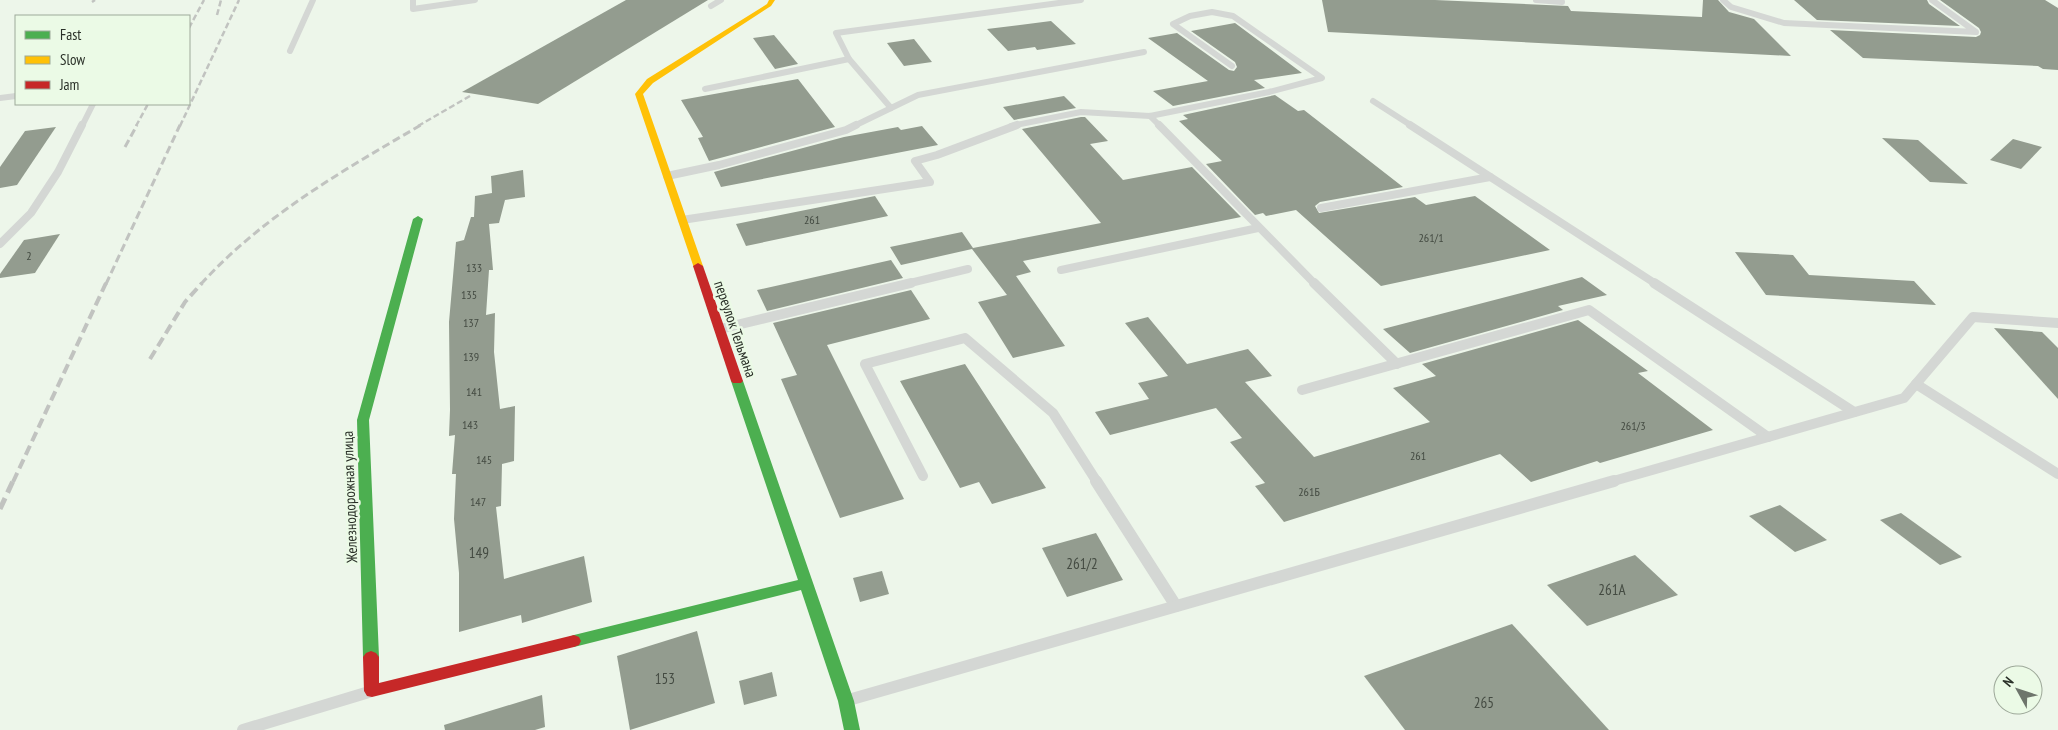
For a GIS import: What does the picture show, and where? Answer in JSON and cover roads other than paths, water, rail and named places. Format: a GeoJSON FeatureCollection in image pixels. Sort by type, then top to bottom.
{"type":"FeatureCollection","features":[{"type":"Feature","properties":{"kind":"street","name":"переулок Тельмана"},"geometry":{"type":"LineString","coordinates":[[772,0],[769,5],[650,80],[639,94],[846,701],[852,730]]}},
{"type":"Feature","properties":{"kind":"street","name":"Железнодорожная улица"},"geometry":{"type":"LineString","coordinates":[[372,691],[363,420],[418,219]]}},
{"type":"Feature","properties":{"kind":"street"},"geometry":{"type":"LineString","coordinates":[[372,691],[806,583]]}},
{"type":"Feature","properties":{"kind":"lane"},"geometry":{"type":"LineString","coordinates":[[290,51],[313,0]]}},
{"type":"Feature","properties":{"kind":"lane"},"geometry":{"type":"LineString","coordinates":[[413,0],[413,10],[475,0]]}},
{"type":"Feature","properties":{"kind":"lane"},"geometry":{"type":"LineString","coordinates":[[711,6],[721,0]]}},
{"type":"Feature","properties":{"kind":"lane"},"geometry":{"type":"LineString","coordinates":[[891,108],[849,59],[836,33],[1081,0]]}},
{"type":"Feature","properties":{"kind":"lane"},"geometry":{"type":"LineString","coordinates":[[1536,0],[1562,2]]}},
{"type":"Feature","properties":{"kind":"lane"},"geometry":{"type":"LineString","coordinates":[[1724,0],[1731,7],[1784,23],[1976,32],[1932,0]]}},
{"type":"Feature","properties":{"kind":"lane"},"geometry":{"type":"LineString","coordinates":[[682,220],[930,182],[915,161],[937,155],[1008,127],[1081,112],[1150,116],[1270,92],[1322,78],[1248,24],[1233,16],[1212,12],[1190,16],[1174,24],[1232,66]]}},
{"type":"Feature","properties":{"kind":"lane"},"geometry":{"type":"LineString","coordinates":[[667,176],[719,165],[846,130],[918,95],[1144,52]]}},
{"type":"Feature","properties":{"kind":"lane"},"geometry":{"type":"LineString","coordinates":[[704,88],[849,59]]}},
{"type":"Feature","properties":{"kind":"lane"},"geometry":{"type":"LineString","coordinates":[[0,98],[15,96]]}},
{"type":"Feature","properties":{"kind":"lane"},"geometry":{"type":"LineString","coordinates":[[1373,101],[1854,412]]}},
{"type":"Feature","properties":{"kind":"lane"},"geometry":{"type":"LineString","coordinates":[[0,244],[31,213],[58,172],[92,105]]}},
{"type":"Feature","properties":{"kind":"lane"},"geometry":{"type":"LineString","coordinates":[[1150,116],[1258,228],[1397,364]]}},
{"type":"Feature","properties":{"kind":"lane"},"geometry":{"type":"LineString","coordinates":[[1321,208],[1490,176]]}},
{"type":"Feature","properties":{"kind":"lane"},"geometry":{"type":"LineString","coordinates":[[1062,270],[1258,228]]}},
{"type":"Feature","properties":{"kind":"lane"},"geometry":{"type":"LineString","coordinates":[[719,329],[968,269]]}},
{"type":"Feature","properties":{"kind":"lane"},"geometry":{"type":"LineString","coordinates":[[1302,390],[1589,310],[1768,437]]}},
{"type":"Feature","properties":{"kind":"lane"},"geometry":{"type":"LineString","coordinates":[[846,701],[1904,398],[1973,317],[2058,323]]}},
{"type":"Feature","properties":{"kind":"lane"},"geometry":{"type":"LineString","coordinates":[[923,476],[865,364],[966,338],[1053,413],[1176,606]]}},
{"type":"Feature","properties":{"kind":"lane"},"geometry":{"type":"LineString","coordinates":[[1916,384],[2058,474]]}},
{"type":"Feature","properties":{"kind":"lane"},"geometry":{"type":"LineString","coordinates":[[243,730],[372,691]]}},
{"type":"Feature","properties":{"kind":"railway"},"geometry":{"type":"LineString","coordinates":[[190,26],[204,0]]}},
{"type":"Feature","properties":{"kind":"railway"},"geometry":{"type":"LineString","coordinates":[[217,15],[221,0]]}},
{"type":"Feature","properties":{"kind":"railway"},"geometry":{"type":"LineString","coordinates":[[190,105],[239,0]]}},
{"type":"Feature","properties":{"kind":"railway"},"geometry":{"type":"LineString","coordinates":[[418,126],[470,96]]}},
{"type":"Feature","properties":{"kind":"railway"},"geometry":{"type":"LineString","coordinates":[[136,126],[147,105]]}},
{"type":"Feature","properties":{"kind":"railway"},"geometry":{"type":"LineString","coordinates":[[180,126],[190,105]]}},
{"type":"Feature","properties":{"kind":"railway"},"geometry":{"type":"LineString","coordinates":[[125,147],[137,125]]}},
{"type":"Feature","properties":{"kind":"railway"},"geometry":{"type":"LineString","coordinates":[[106,284],[180,125]]}},
{"type":"Feature","properties":{"kind":"railway"},"geometry":{"type":"LineString","coordinates":[[202,283],[250,237],[277,216],[333,178],[421,125]]}},
{"type":"Feature","properties":{"kind":"railway"},"geometry":{"type":"LineString","coordinates":[[13,482],[106,283]]}},
{"type":"Feature","properties":{"kind":"railway"},"geometry":{"type":"LineString","coordinates":[[150,359],[185,302],[202,283]]}},
{"type":"Feature","properties":{"kind":"railway"},"geometry":{"type":"LineString","coordinates":[[0,509],[13,481]]}}]}
